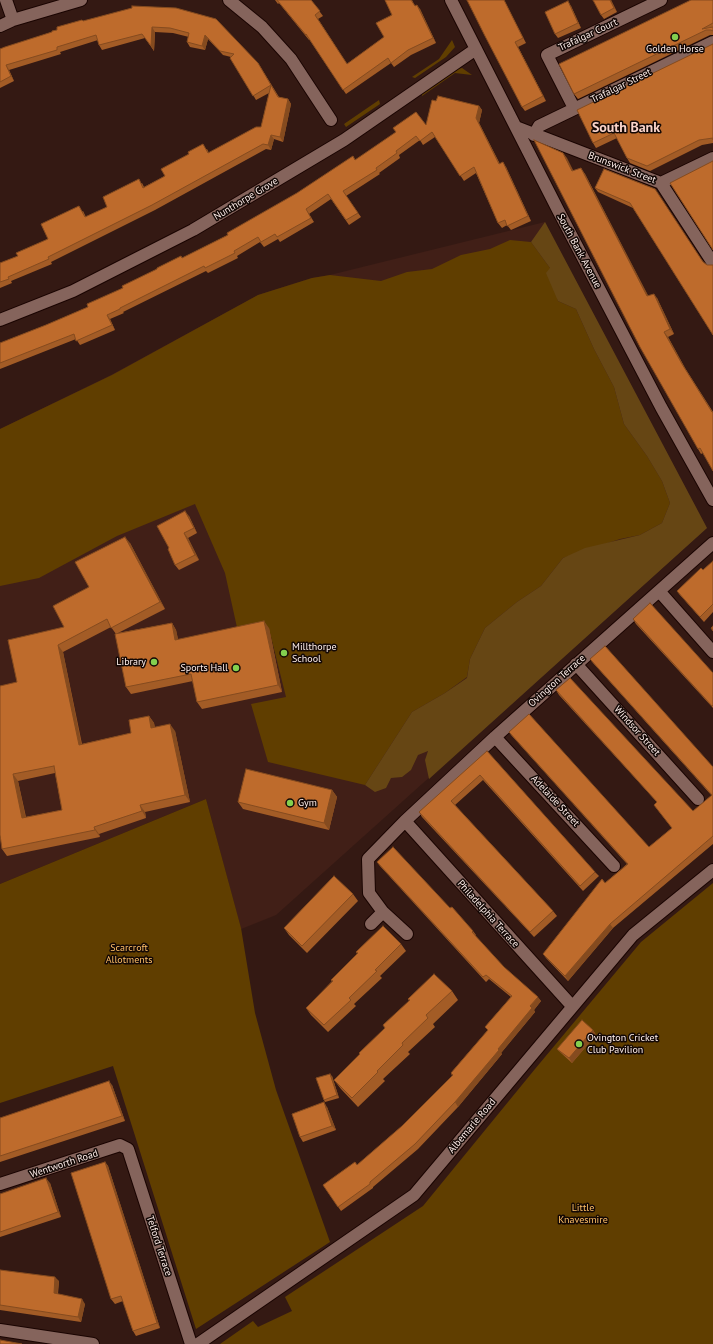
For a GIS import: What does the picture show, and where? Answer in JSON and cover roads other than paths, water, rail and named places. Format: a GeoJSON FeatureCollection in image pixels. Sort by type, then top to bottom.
{"type":"FeatureCollection","features":[{"type":"Feature","properties":{"kind":"street"},"geometry":{"type":"LineString","coordinates":[[6,0],[13,20]]}},
{"type":"Feature","properties":{"kind":"street"},"geometry":{"type":"LineString","coordinates":[[0,26],[13,20],[81,0]]}},
{"type":"Feature","properties":{"kind":"street"},"geometry":{"type":"LineString","coordinates":[[229,0],[262,27],[291,59],[331,120]]}},
{"type":"Feature","properties":{"kind":"street","name":"South Bank Avenue"},"geometry":{"type":"LineString","coordinates":[[451,0],[558,210],[661,407],[713,500]]}},
{"type":"Feature","properties":{"kind":"street","name":"Trafalgar Court"},"geometry":{"type":"LineString","coordinates":[[574,108],[547,55],[662,0]]}},
{"type":"Feature","properties":{"kind":"street","name":"Trafalgar Street"},"geometry":{"type":"LineString","coordinates":[[534,135],[539,126],[713,42]]}},
{"type":"Feature","properties":{"kind":"street","name":"Nunthorpe Grove"},"geometry":{"type":"LineString","coordinates":[[0,320],[73,291],[193,230],[344,140],[476,49]]}},
{"type":"Feature","properties":{"kind":"street","name":"Brunswick Street"},"geometry":{"type":"LineString","coordinates":[[516,128],[661,183],[713,263]]}},
{"type":"Feature","properties":{"kind":"street"},"geometry":{"type":"LineString","coordinates":[[661,183],[713,158]]}},
{"type":"Feature","properties":{"kind":"street","name":"Ovington Terrace"},"geometry":{"type":"LineString","coordinates":[[407,934],[383,912],[369,893],[368,859],[495,737],[713,544]]}},
{"type":"Feature","properties":{"kind":"street"},"geometry":{"type":"LineString","coordinates":[[659,591],[713,652]]}},
{"type":"Feature","properties":{"kind":"street","name":"Windsor Street"},"geometry":{"type":"LineString","coordinates":[[576,664],[698,799]]}},
{"type":"Feature","properties":{"kind":"street","name":"Adelaide Street"},"geometry":{"type":"LineString","coordinates":[[495,737],[614,866]]}},
{"type":"Feature","properties":{"kind":"street","name":"Philadelphia Terrace"},"geometry":{"type":"LineString","coordinates":[[405,822],[572,1006]]}},
{"type":"Feature","properties":{"kind":"street","name":"Albemarle Road"},"geometry":{"type":"LineString","coordinates":[[198,1344],[414,1196],[633,935],[713,870]]}},
{"type":"Feature","properties":{"kind":"street"},"geometry":{"type":"LineString","coordinates":[[371,924],[383,912]]}},
{"type":"Feature","properties":{"kind":"street","name":"Wentworth Road"},"geometry":{"type":"LineString","coordinates":[[0,1184],[120,1145],[128,1149]]}},
{"type":"Feature","properties":{"kind":"street","name":"Telford Terrace"},"geometry":{"type":"LineString","coordinates":[[128,1149],[191,1344]]}},
{"type":"Feature","properties":{"kind":"street"},"geometry":{"type":"LineString","coordinates":[[0,1330],[93,1344]]}},
{"type":"Feature","properties":{"kind":"place","name":"Golden Horse"},"geometry":{"type":"Point","coordinates":[675,37]}},
{"type":"Feature","properties":{"kind":"place","name":"Millthorpe School"},"geometry":{"type":"Point","coordinates":[284,653]}},
{"type":"Feature","properties":{"kind":"place","name":"Library"},"geometry":{"type":"Point","coordinates":[154,662]}},
{"type":"Feature","properties":{"kind":"place","name":"Sports Hall"},"geometry":{"type":"Point","coordinates":[236,668]}},
{"type":"Feature","properties":{"kind":"place","name":"Gym"},"geometry":{"type":"Point","coordinates":[290,803]}},
{"type":"Feature","properties":{"kind":"place","name":"Ovington Cricket Club Pavilion"},"geometry":{"type":"Point","coordinates":[579,1044]}},
{"type":"Feature","properties":{"kind":"district","name":"South Bank"},"geometry":{"type":"Point","coordinates":[626,128]}},
{"type":"Feature","properties":{"kind":"park label","name":"Scarcroft Allotments"},"geometry":{"type":"Point","coordinates":[129,954]}},
{"type":"Feature","properties":{"kind":"park label","name":"Little Knavesmire"},"geometry":{"type":"Point","coordinates":[583,1214]}}]}
